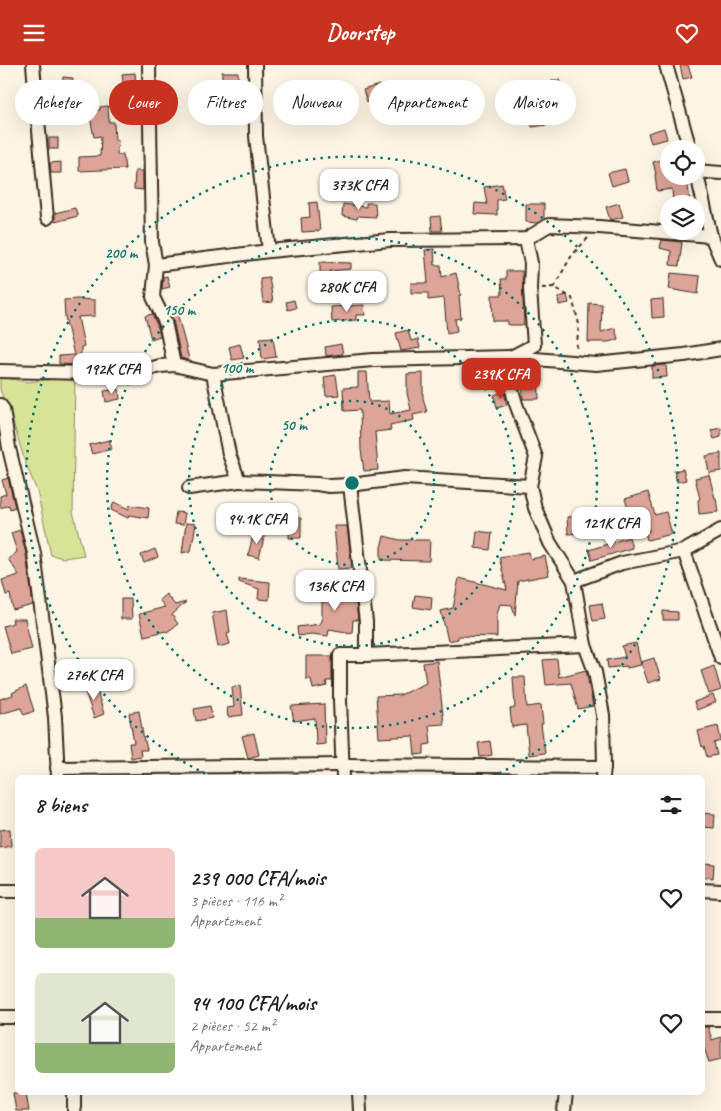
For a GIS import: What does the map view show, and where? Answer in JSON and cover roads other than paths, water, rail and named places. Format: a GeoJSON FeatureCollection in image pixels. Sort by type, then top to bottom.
{"type":"FeatureCollection","features":[{"type":"Feature","properties":{"kind":"street"},"geometry":{"type":"LineString","coordinates":[[33,65],[46,218]]}},
{"type":"Feature","properties":{"kind":"street"},"geometry":{"type":"LineString","coordinates":[[149,65],[152,242],[156,265],[153,297],[165,322],[174,365]]}},
{"type":"Feature","properties":{"kind":"street"},"geometry":{"type":"LineString","coordinates":[[255,65],[256,136],[270,251]]}},
{"type":"Feature","properties":{"kind":"street"},"geometry":{"type":"LineString","coordinates":[[666,65],[687,140]]}},
{"type":"Feature","properties":{"kind":"street"},"geometry":{"type":"LineString","coordinates":[[705,171],[721,173]]}},
{"type":"Feature","properties":{"kind":"street"},"geometry":{"type":"LineString","coordinates":[[699,185],[711,236],[721,259]]}},
{"type":"Feature","properties":{"kind":"street"},"geometry":{"type":"LineString","coordinates":[[156,265],[270,251],[390,240],[526,239],[549,225],[711,236]]}},
{"type":"Feature","properties":{"kind":"street"},"geometry":{"type":"LineString","coordinates":[[0,405],[3,409],[8,448],[34,553],[55,717],[58,773],[604,772],[603,715],[594,672],[585,645],[574,581],[550,543],[535,508],[530,486],[536,457],[516,404],[507,373],[511,357],[534,345],[530,289],[531,263],[526,239]]}},
{"type":"Feature","properties":{"kind":"street"},"geometry":{"type":"LineString","coordinates":[[0,371],[129,374],[160,366],[174,365],[213,374],[373,360],[511,357],[596,364],[684,355],[721,349]]}},
{"type":"Feature","properties":{"kind":"street"},"geometry":{"type":"LineString","coordinates":[[213,374],[229,454],[239,481]]}},
{"type":"Feature","properties":{"kind":"street"},"geometry":{"type":"LineString","coordinates":[[189,488],[239,481],[329,486],[405,478],[530,486]]}},
{"type":"Feature","properties":{"kind":"street"},"geometry":{"type":"LineString","coordinates":[[350,485],[366,622],[366,655]]}},
{"type":"Feature","properties":{"kind":"street"},"geometry":{"type":"LineString","coordinates":[[574,581],[622,563],[684,551],[721,530]]}},
{"type":"Feature","properties":{"kind":"street"},"geometry":{"type":"LineString","coordinates":[[684,551],[721,658]]}},
{"type":"Feature","properties":{"kind":"street"},"geometry":{"type":"LineString","coordinates":[[342,771],[340,655],[585,645]]}},
{"type":"Feature","properties":{"kind":"street"},"geometry":{"type":"LineString","coordinates":[[0,891],[15,891]]}},
{"type":"Feature","properties":{"kind":"street"},"geometry":{"type":"LineString","coordinates":[[705,891],[721,891]]}},
{"type":"Feature","properties":{"kind":"street"},"geometry":{"type":"LineString","coordinates":[[0,1017],[15,1017]]}},
{"type":"Feature","properties":{"kind":"street"},"geometry":{"type":"LineString","coordinates":[[705,1019],[721,1019]]}},
{"type":"Feature","properties":{"kind":"street"},"geometry":{"type":"LineString","coordinates":[[74,1095],[74,1111]]}},
{"type":"Feature","properties":{"kind":"street"},"geometry":{"type":"LineString","coordinates":[[359,1095],[360,1111]]}},
{"type":"Feature","properties":{"kind":"street"},"geometry":{"type":"LineString","coordinates":[[564,1111],[566,1095]]}}]}
